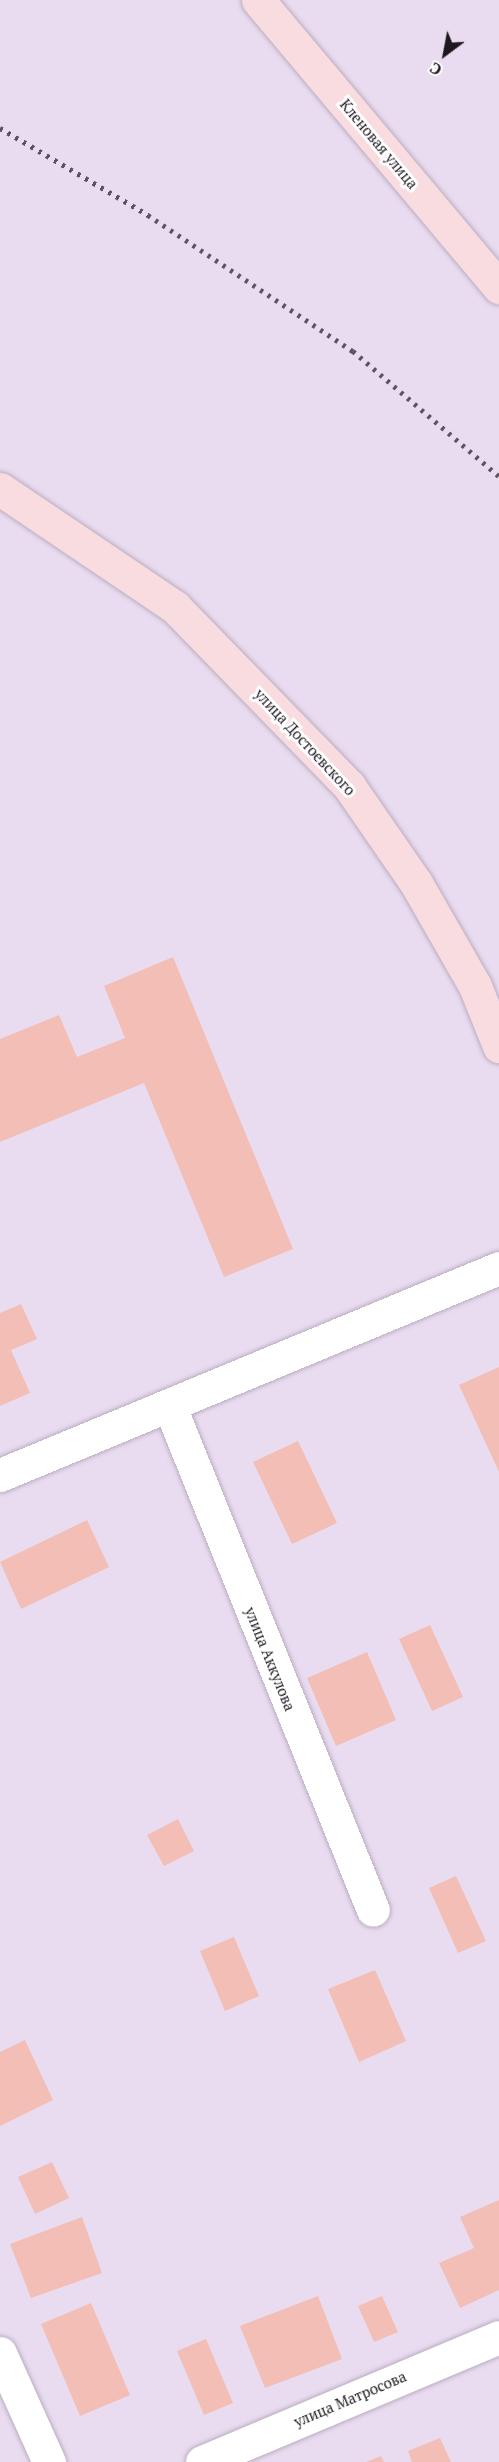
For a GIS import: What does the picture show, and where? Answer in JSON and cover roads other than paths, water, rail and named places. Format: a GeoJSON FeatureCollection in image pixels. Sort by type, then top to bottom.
{"type":"FeatureCollection","features":[{"type":"Feature","properties":{"kind":"main road","name":"Кленовая улица"},"geometry":{"type":"LineString","coordinates":[[258,0],[499,287]]}},
{"type":"Feature","properties":{"kind":"main road","name":"улица Достоевского"},"geometry":{"type":"LineString","coordinates":[[0,489],[31,507],[175,607],[348,786],[416,883],[475,986],[499,1046]]}},
{"type":"Feature","properties":{"kind":"street"},"geometry":{"type":"LineString","coordinates":[[0,1475],[170,1407],[499,1268]]}},
{"type":"Feature","properties":{"kind":"street","name":"улица Аккулова"},"geometry":{"type":"LineString","coordinates":[[170,1407],[373,1910]]}},
{"type":"Feature","properties":{"kind":"street","name":"улица Матросова"},"geometry":{"type":"LineString","coordinates":[[202,2462],[499,2337]]}},
{"type":"Feature","properties":{"kind":"street"},"geometry":{"type":"LineString","coordinates":[[0,2353],[49,2462]]}},
{"type":"Feature","properties":{"kind":"railway"},"geometry":{"type":"LineString","coordinates":[[0,128],[148,215],[353,351],[499,476]]}}]}
